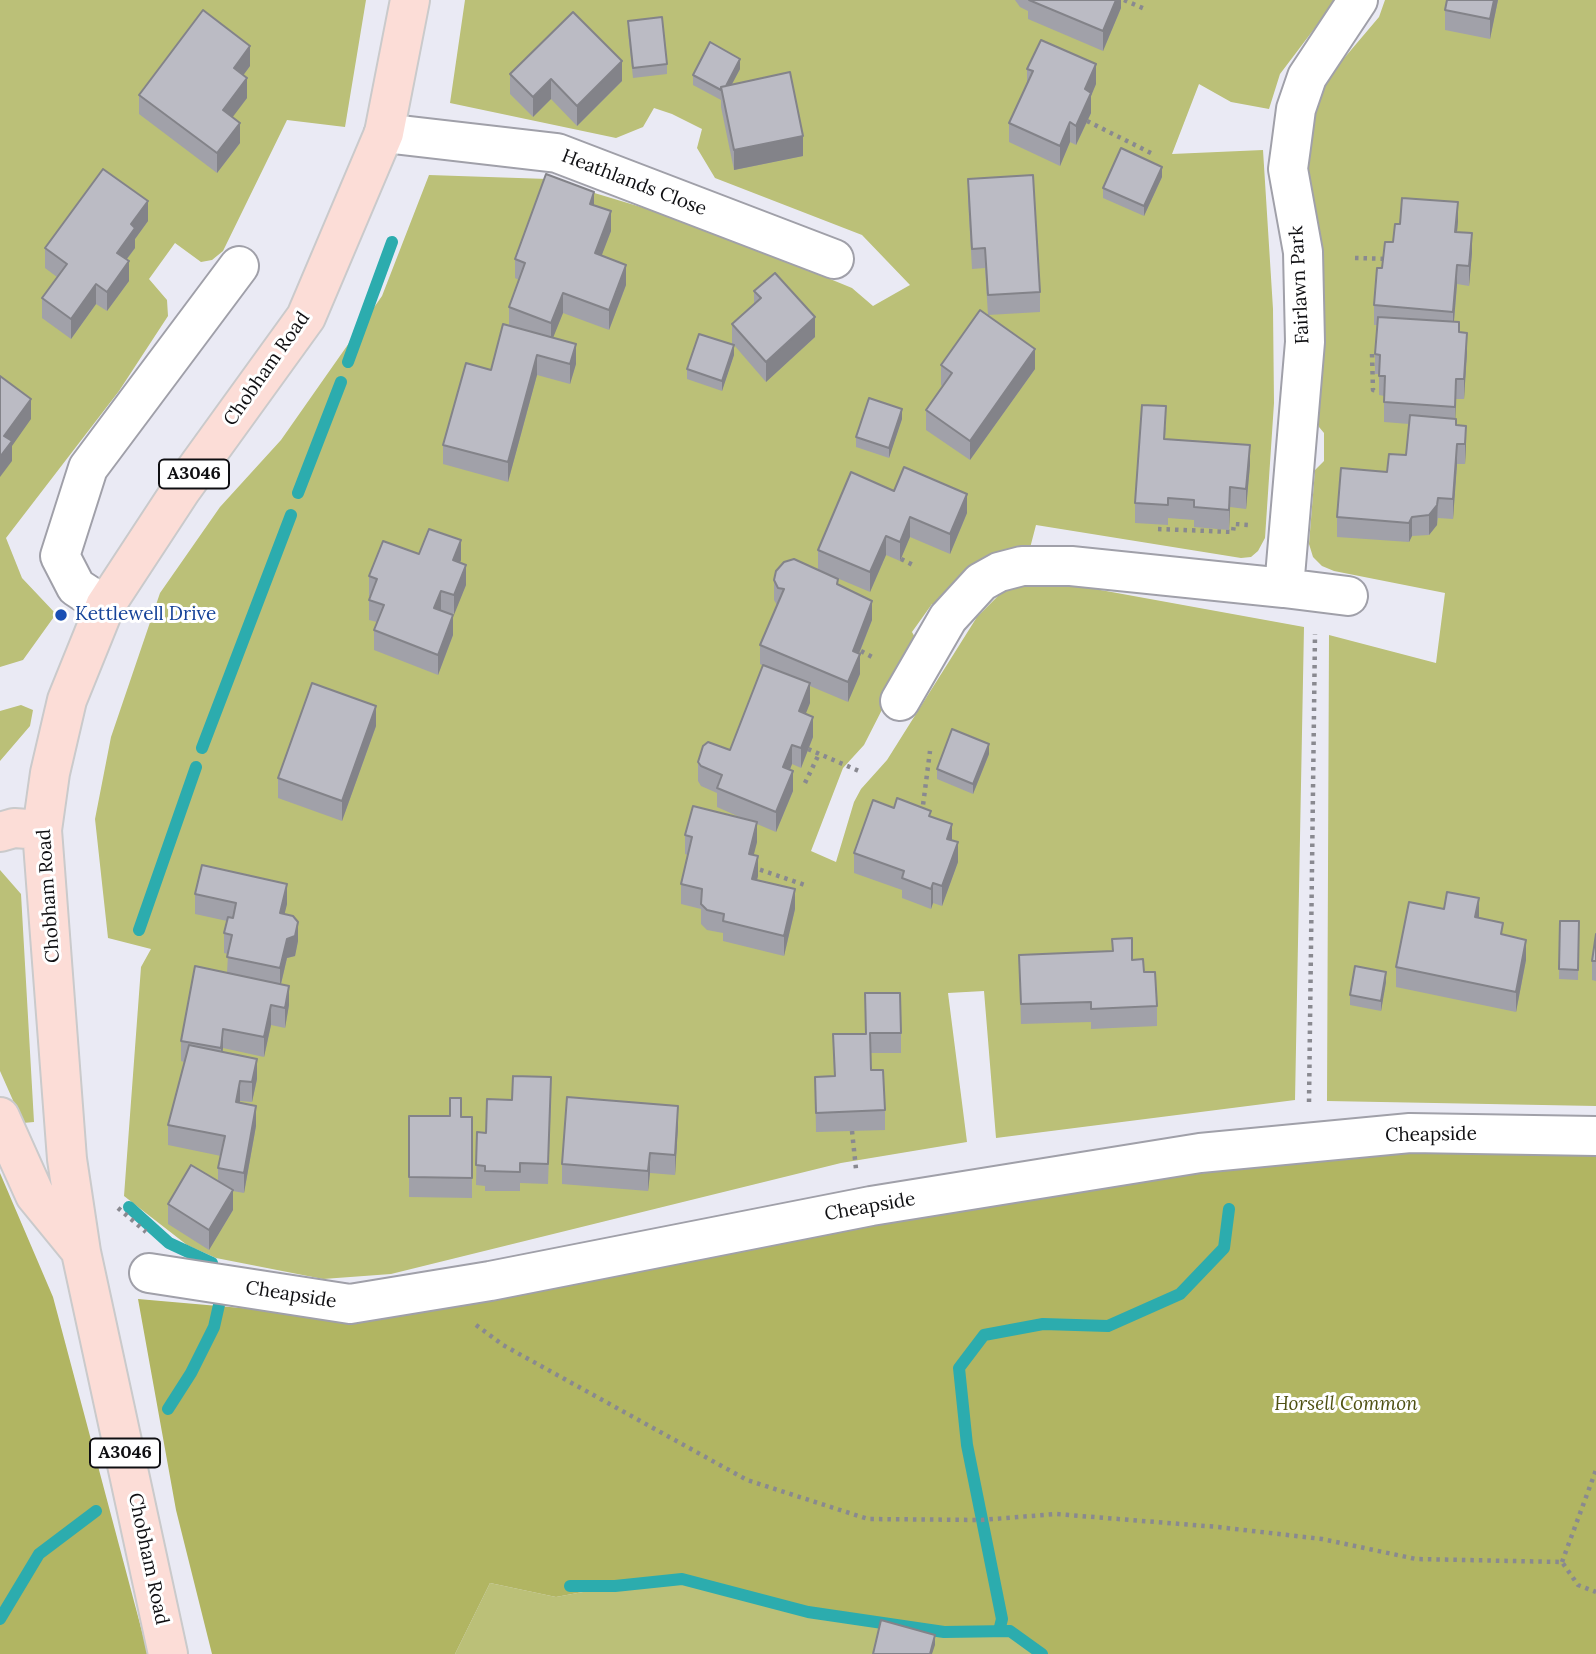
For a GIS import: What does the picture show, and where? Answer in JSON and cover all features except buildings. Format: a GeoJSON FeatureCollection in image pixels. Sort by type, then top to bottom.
{"type":"FeatureCollection","features":[{"type":"Feature","properties":{"kind":"main road","name":"A3046"},"geometry":{"type":"LineString","coordinates":[[384,133],[410,0]]}},
{"type":"Feature","properties":{"kind":"main road","name":"Chobham Road"},"geometry":{"type":"LineString","coordinates":[[168,1654],[81,1252],[14,828],[105,607],[181,490],[306,317],[384,133]]}},
{"type":"Feature","properties":{"kind":"main road"},"geometry":{"type":"LineString","coordinates":[[0,1117],[35,1195],[81,1252]]}},
{"type":"Feature","properties":{"kind":"street","name":"Fairlawn Park"},"geometry":{"type":"LineString","coordinates":[[1317,592],[1303,252],[1288,169],[1296,109],[1307,77],[1358,0]]}},
{"type":"Feature","properties":{"kind":"street","name":"Heathlands Close"},"geometry":{"type":"LineString","coordinates":[[384,133],[557,153],[834,259]]}},
{"type":"Feature","properties":{"kind":"street"},"geometry":{"type":"LineString","coordinates":[[105,607],[76,587],[60,556],[88,468],[239,266]]}},
{"type":"Feature","properties":{"kind":"street"},"geometry":{"type":"LineString","coordinates":[[900,701],[948,618],[981,582],[999,572],[1022,566],[1071,566],[1317,592]]}},
{"type":"Feature","properties":{"kind":"street","name":"Cheapside"},"geometry":{"type":"LineString","coordinates":[[149,1273],[350,1304],[871,1206],[1200,1153],[1410,1133],[1596,1136]]}},
{"type":"Feature","properties":{"kind":"path"},"geometry":{"type":"LineString","coordinates":[[1124,0],[1145,9]]}},
{"type":"Feature","properties":{"kind":"path"},"geometry":{"type":"LineString","coordinates":[[1087,121],[1151,153]]}},
{"type":"Feature","properties":{"kind":"path"},"geometry":{"type":"LineString","coordinates":[[1355,258],[1393,259]]}},
{"type":"Feature","properties":{"kind":"path"},"geometry":{"type":"LineString","coordinates":[[1372,354],[1373,390],[1379,391]]}},
{"type":"Feature","properties":{"kind":"path"},"geometry":{"type":"LineString","coordinates":[[1151,529],[1233,532],[1234,524],[1259,526]]}},
{"type":"Feature","properties":{"kind":"path"},"geometry":{"type":"LineString","coordinates":[[901,559],[913,565]]}},
{"type":"Feature","properties":{"kind":"path"},"geometry":{"type":"LineString","coordinates":[[1309,1141],[1317,592]]}},
{"type":"Feature","properties":{"kind":"path"},"geometry":{"type":"LineString","coordinates":[[808,749],[859,771]]}},
{"type":"Feature","properties":{"kind":"path"},"geometry":{"type":"LineString","coordinates":[[920,826],[930,751]]}},
{"type":"Feature","properties":{"kind":"path"},"geometry":{"type":"LineString","coordinates":[[805,783],[819,754]]}},
{"type":"Feature","properties":{"kind":"path"},"geometry":{"type":"LineString","coordinates":[[751,867],[808,886]]}},
{"type":"Feature","properties":{"kind":"path"},"geometry":{"type":"LineString","coordinates":[[451,1287],[453,1309],[503,1345],[747,1480],[868,1519],[981,1520],[1056,1514],[1322,1539],[1416,1559],[1562,1562]]}},
{"type":"Feature","properties":{"kind":"path"},"geometry":{"type":"LineString","coordinates":[[1562,1562],[1596,1470]]}},
{"type":"Feature","properties":{"kind":"path"},"geometry":{"type":"LineString","coordinates":[[1562,1562],[1578,1585],[1596,1592]]}},
{"type":"Feature","properties":{"kind":"green space"},"geometry":{"type":"Polygon","coordinates":[[[0,0],[366,0],[345,127],[287,120],[223,251],[212,260],[201,262],[175,243],[149,279],[167,300],[168,316],[119,391],[6,538],[22,578],[56,614],[23,660],[0,667],[0,0]]]}},
{"type":"Feature","properties":{"kind":"green space"},"geometry":{"type":"Polygon","coordinates":[[[465,0],[1336,0],[1280,74],[1269,109],[1231,102],[1199,84],[1172,154],[1263,150],[1273,309],[1274,403],[1265,538],[1258,551],[1251,557],[1241,558],[1036,525],[1030,548],[937,605],[932,604],[912,632],[917,641],[864,745],[843,768],[811,851],[836,862],[854,802],[861,789],[887,760],[977,617],[1010,584],[1062,583],[1304,627],[1295,1100],[996,1138],[984,991],[948,993],[967,1142],[841,1163],[391,1274],[323,1279],[216,1258],[187,1245],[124,1196],[141,967],[151,949],[108,938],[95,819],[111,737],[160,593],[220,507],[281,440],[382,296],[429,175],[548,179],[694,223],[852,288],[873,306],[910,285],[862,235],[715,178],[697,148],[702,129],[672,114],[654,108],[643,127],[616,138],[450,103],[465,0]]]}},
{"type":"Feature","properties":{"kind":"green space"},"geometry":{"type":"Polygon","coordinates":[[[1385,0],[1596,0],[1596,1106],[1327,1101],[1329,635],[1436,663],[1445,593],[1334,571],[1322,566],[1313,557],[1309,544],[1315,470],[1324,461],[1324,433],[1319,427],[1319,326],[1306,175],[1318,89],[1379,17],[1385,0]]]}},
{"type":"Feature","properties":{"kind":"green space"},"geometry":{"type":"Polygon","coordinates":[[[21,705],[33,710],[30,726],[0,761],[0,711],[21,705]]]}},
{"type":"Feature","properties":{"kind":"green space"},"geometry":{"type":"Polygon","coordinates":[[[0,870],[21,894],[34,1122],[23,1123],[0,1071],[0,870]]]}},
{"type":"Feature","properties":{"kind":"green space","name":"Horsell Common"},"geometry":{"type":"Polygon","coordinates":[[[1402,1146],[1596,1147],[1596,1654],[1042,1654],[1010,1631],[944,1632],[808,1612],[682,1579],[615,1586],[556,1597],[490,1583],[455,1654],[212,1654],[176,1510],[138,1299],[333,1316],[856,1221],[1402,1146]]]}},
{"type":"Feature","properties":{"kind":"green space"},"geometry":{"type":"Polygon","coordinates":[[[0,1173],[53,1297],[148,1654],[0,1654],[0,1173]]]}},
{"type":"Feature","properties":{"kind":"green space"},"geometry":{"type":"Polygon","coordinates":[[[682,1579],[808,1612],[944,1632],[1010,1631],[1042,1654],[455,1654],[490,1583],[556,1597],[615,1586],[682,1579]]]}},
{"type":"Feature","properties":{"kind":"waterway"},"geometry":{"type":"LineString","coordinates":[[348,362],[392,242]]}},
{"type":"Feature","properties":{"kind":"waterway"},"geometry":{"type":"LineString","coordinates":[[298,493],[341,382]]}},
{"type":"Feature","properties":{"kind":"waterway"},"geometry":{"type":"LineString","coordinates":[[202,748],[291,515]]}},
{"type":"Feature","properties":{"kind":"waterway"},"geometry":{"type":"LineString","coordinates":[[139,930],[196,767]]}},
{"type":"Feature","properties":{"kind":"waterway"},"geometry":{"type":"LineString","coordinates":[[129,1207],[169,1243],[212,1263]]}},
{"type":"Feature","properties":{"kind":"waterway"},"geometry":{"type":"LineString","coordinates":[[999,1631],[1002,1619],[967,1445],[959,1368],[984,1335],[1043,1324],[1108,1326],[1180,1294],[1224,1248],[1229,1209]]}},
{"type":"Feature","properties":{"kind":"waterway"},"geometry":{"type":"LineString","coordinates":[[168,1409],[191,1373],[214,1327],[221,1296]]}},
{"type":"Feature","properties":{"kind":"waterway"},"geometry":{"type":"LineString","coordinates":[[0,1619],[39,1554],[96,1511]]}},
{"type":"Feature","properties":{"kind":"waterway"},"geometry":{"type":"LineString","coordinates":[[570,1586],[615,1586],[682,1579],[808,1612],[944,1632],[1010,1631],[1042,1654]]}},
{"type":"Feature","properties":{"kind":"place","name":"Kettlewell Drive"},"geometry":{"type":"Point","coordinates":[61,615]}}]}
